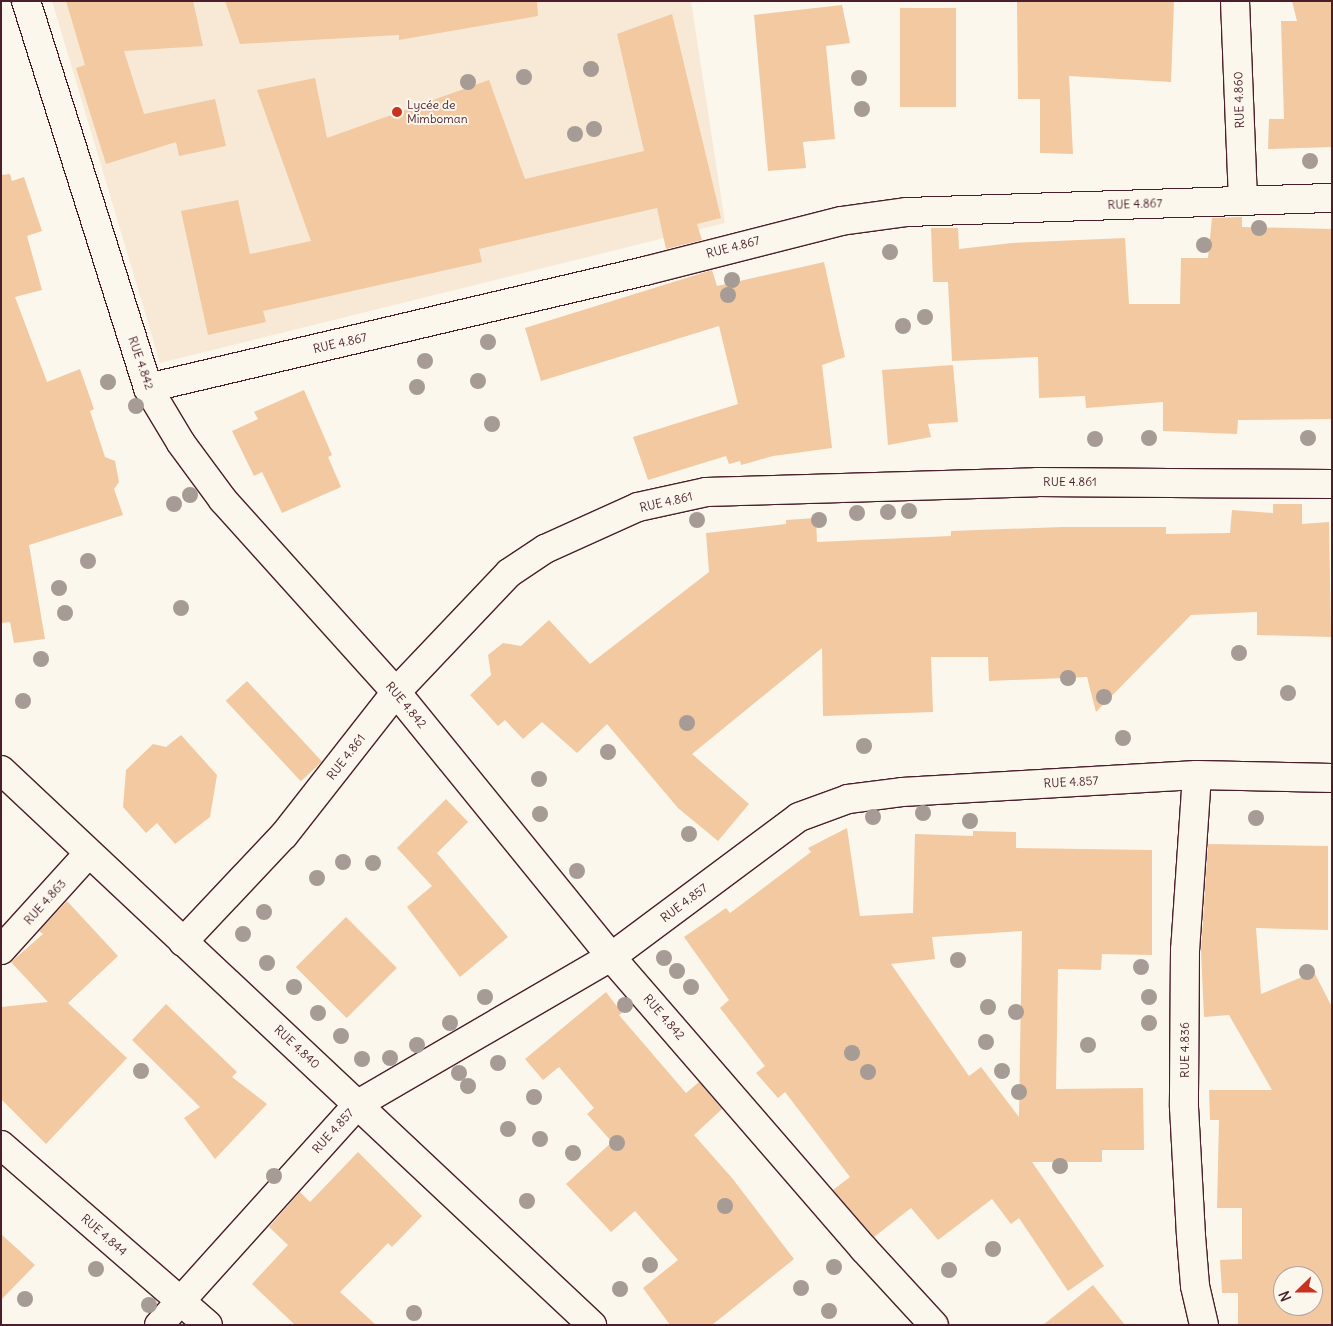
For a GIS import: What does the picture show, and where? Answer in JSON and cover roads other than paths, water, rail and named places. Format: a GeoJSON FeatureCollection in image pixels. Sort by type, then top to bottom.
{"type":"FeatureCollection","features":[{"type":"Feature","properties":{"kind":"street","name":"RUE 4.842"},"geometry":{"type":"LineString","coordinates":[[26,1],[148,388],[181,443],[222,500],[396,692],[611,956],[864,1249],[934,1325]]}},
{"type":"Feature","properties":{"kind":"street","name":"RUE 4.860"},"geometry":{"type":"LineString","coordinates":[[1235,1],[1243,200]]}},
{"type":"Feature","properties":{"kind":"street","name":"RUE 4.867"},"geometry":{"type":"LineString","coordinates":[[148,388],[644,271],[841,221],[907,212],[1332,198]]}},
{"type":"Feature","properties":{"kind":"street","name":"RUE 4.861"},"geometry":{"type":"LineString","coordinates":[[183,942],[284,835],[396,692],[509,573],[545,549],[582,530],[658,503],[706,492],[1036,482],[1332,484]]}},
{"type":"Feature","properties":{"kind":"street","name":"RUE 4.840"},"geometry":{"type":"LineString","coordinates":[[1,770],[88,854],[358,1104],[592,1325]]}},
{"type":"Feature","properties":{"kind":"street","name":"RUE 4.857"},"geometry":{"type":"LineString","coordinates":[[159,1325],[358,1104],[611,956],[799,817],[848,799],[902,792],[1198,774],[1332,778]]}},
{"type":"Feature","properties":{"kind":"street","name":"RUE 4.836"},"geometry":{"type":"LineString","coordinates":[[1198,774],[1185,950],[1184,1107],[1195,1286],[1204,1325]]}},
{"type":"Feature","properties":{"kind":"street","name":"RUE 4.863"},"geometry":{"type":"LineString","coordinates":[[1,950],[88,854]]}},
{"type":"Feature","properties":{"kind":"street","name":"RUE 4.844"},"geometry":{"type":"LineString","coordinates":[[1,1145],[208,1325]]}},
{"type":"Feature","properties":{"kind":"place","name":"Lycée de Mimboman"},"geometry":{"type":"Point","coordinates":[397,112]}}]}
